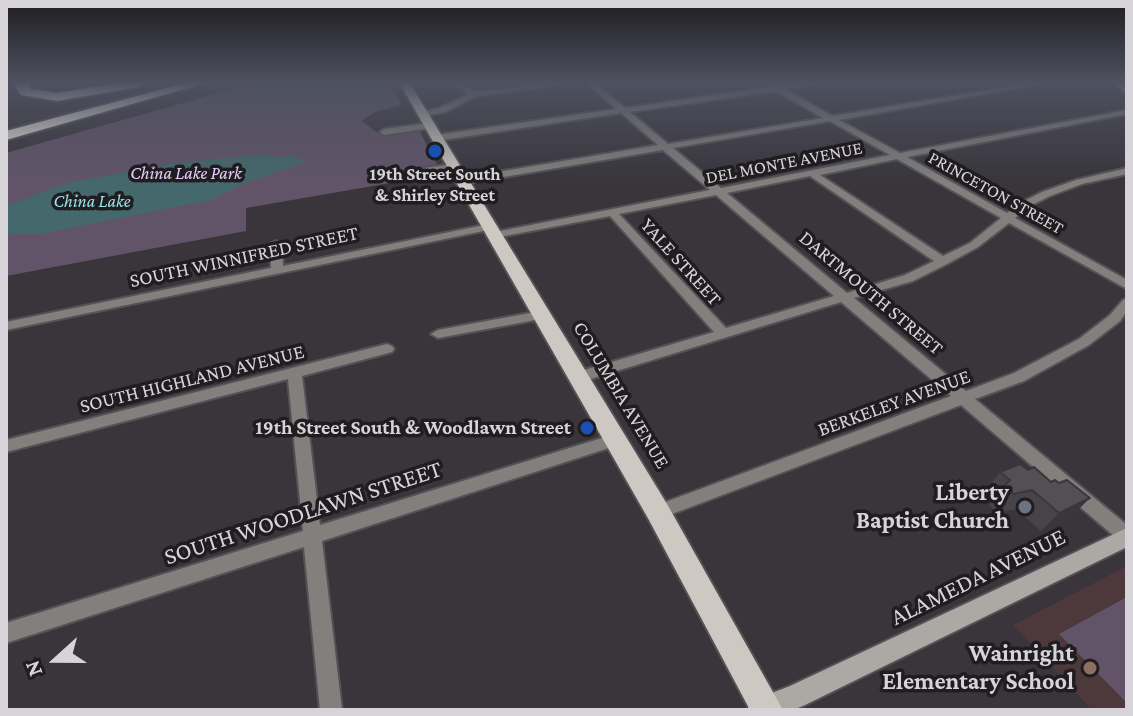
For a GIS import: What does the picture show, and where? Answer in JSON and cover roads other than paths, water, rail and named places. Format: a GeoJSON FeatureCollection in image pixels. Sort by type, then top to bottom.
{"type":"FeatureCollection","features":[{"type":"Feature","properties":{"kind":"highway"},"geometry":{"type":"LineString","coordinates":[[6,133],[62,115]]}},
{"type":"Feature","properties":{"kind":"highway"},"geometry":{"type":"LineString","coordinates":[[6,133],[68,115]]}},
{"type":"Feature","properties":{"kind":"highway"},"geometry":{"type":"LineString","coordinates":[[6,133],[74,115]]}},
{"type":"Feature","properties":{"kind":"main road","name":"COLUMBIA AVENUE"},"geometry":{"type":"LineString","coordinates":[[423,115],[658,512],[764,709]]}},
{"type":"Feature","properties":{"kind":"street"},"geometry":{"type":"LineString","coordinates":[[429,126],[438,115]]}},
{"type":"Feature","properties":{"kind":"street"},"geometry":{"type":"LineString","coordinates":[[384,132],[556,115]]}},
{"type":"Feature","properties":{"kind":"street","name":"DARTMOUTH STREET"},"geometry":{"type":"LineString","coordinates":[[627,115],[1127,536]]}},
{"type":"Feature","properties":{"kind":"street","name":"PRINCETON STREET"},"geometry":{"type":"LineString","coordinates":[[826,115],[1127,285]]}},
{"type":"Feature","properties":{"kind":"street"},"geometry":{"type":"LineString","coordinates":[[424,171],[457,174],[663,147],[846,115]]}},
{"type":"Feature","properties":{"kind":"street","name":"DEL MONTE AVENUE"},"geometry":{"type":"LineString","coordinates":[[492,231],[612,212],[1110,115]]}},
{"type":"Feature","properties":{"kind":"street"},"geometry":{"type":"LineString","coordinates":[[579,377],[889,285],[974,245],[1026,204],[1056,189],[1127,171]]}},
{"type":"Feature","properties":{"kind":"street"},"geometry":{"type":"LineString","coordinates":[[811,173],[943,262]]}},
{"type":"Feature","properties":{"kind":"street","name":"YALE STREET"},"geometry":{"type":"LineString","coordinates":[[612,212],[724,335]]}},
{"type":"Feature","properties":{"kind":"street","name":"SOUTH WINNIFRED STREET"},"geometry":{"type":"LineString","coordinates":[[6,326],[492,231]]}},
{"type":"Feature","properties":{"kind":"street"},"geometry":{"type":"LineString","coordinates":[[276,244],[277,271]]}},
{"type":"Feature","properties":{"kind":"street","name":"BERKELEY AVENUE"},"geometry":{"type":"LineString","coordinates":[[658,512],[1019,377],[1065,354],[1101,330],[1127,303]]}},
{"type":"Feature","properties":{"kind":"street"},"geometry":{"type":"LineString","coordinates":[[438,334],[541,315]]}},
{"type":"Feature","properties":{"kind":"street","name":"SOUTH HIGHLAND AVENUE"},"geometry":{"type":"LineString","coordinates":[[6,446],[387,349]]}},
{"type":"Feature","properties":{"kind":"street"},"geometry":{"type":"LineString","coordinates":[[295,374],[331,710]]}},
{"type":"Feature","properties":{"kind":"street","name":"SOUTH WOODLAWN STREET"},"geometry":{"type":"LineString","coordinates":[[6,633],[615,440]]}},
{"type":"Feature","properties":{"kind":"street","name":"ALAMEDA AVENUE"},"geometry":{"type":"LineString","coordinates":[[764,709],[1127,536]]}},
{"type":"Feature","properties":{"kind":"water","name":"China Lake"},"geometry":{"type":"Polygon","coordinates":[[[265,154],[294,156],[305,162],[245,183],[211,200],[40,234],[6,233],[6,206],[66,183],[171,164],[265,154]]]}},
{"type":"Feature","properties":{"kind":"place","name":"19th Street South & Shirley Street"},"geometry":{"type":"Point","coordinates":[435,151]}},
{"type":"Feature","properties":{"kind":"place","name":"19th Street South & Woodlawn Street"},"geometry":{"type":"Point","coordinates":[587,428]}},
{"type":"Feature","properties":{"kind":"place","name":"Liberty Baptist Church"},"geometry":{"type":"Point","coordinates":[1025,507]}},
{"type":"Feature","properties":{"kind":"place","name":"Wainright Elementary School"},"geometry":{"type":"Point","coordinates":[1090,668]}},
{"type":"Feature","properties":{"kind":"park label","name":"China Lake Park"},"geometry":{"type":"Point","coordinates":[186,173]}}]}
